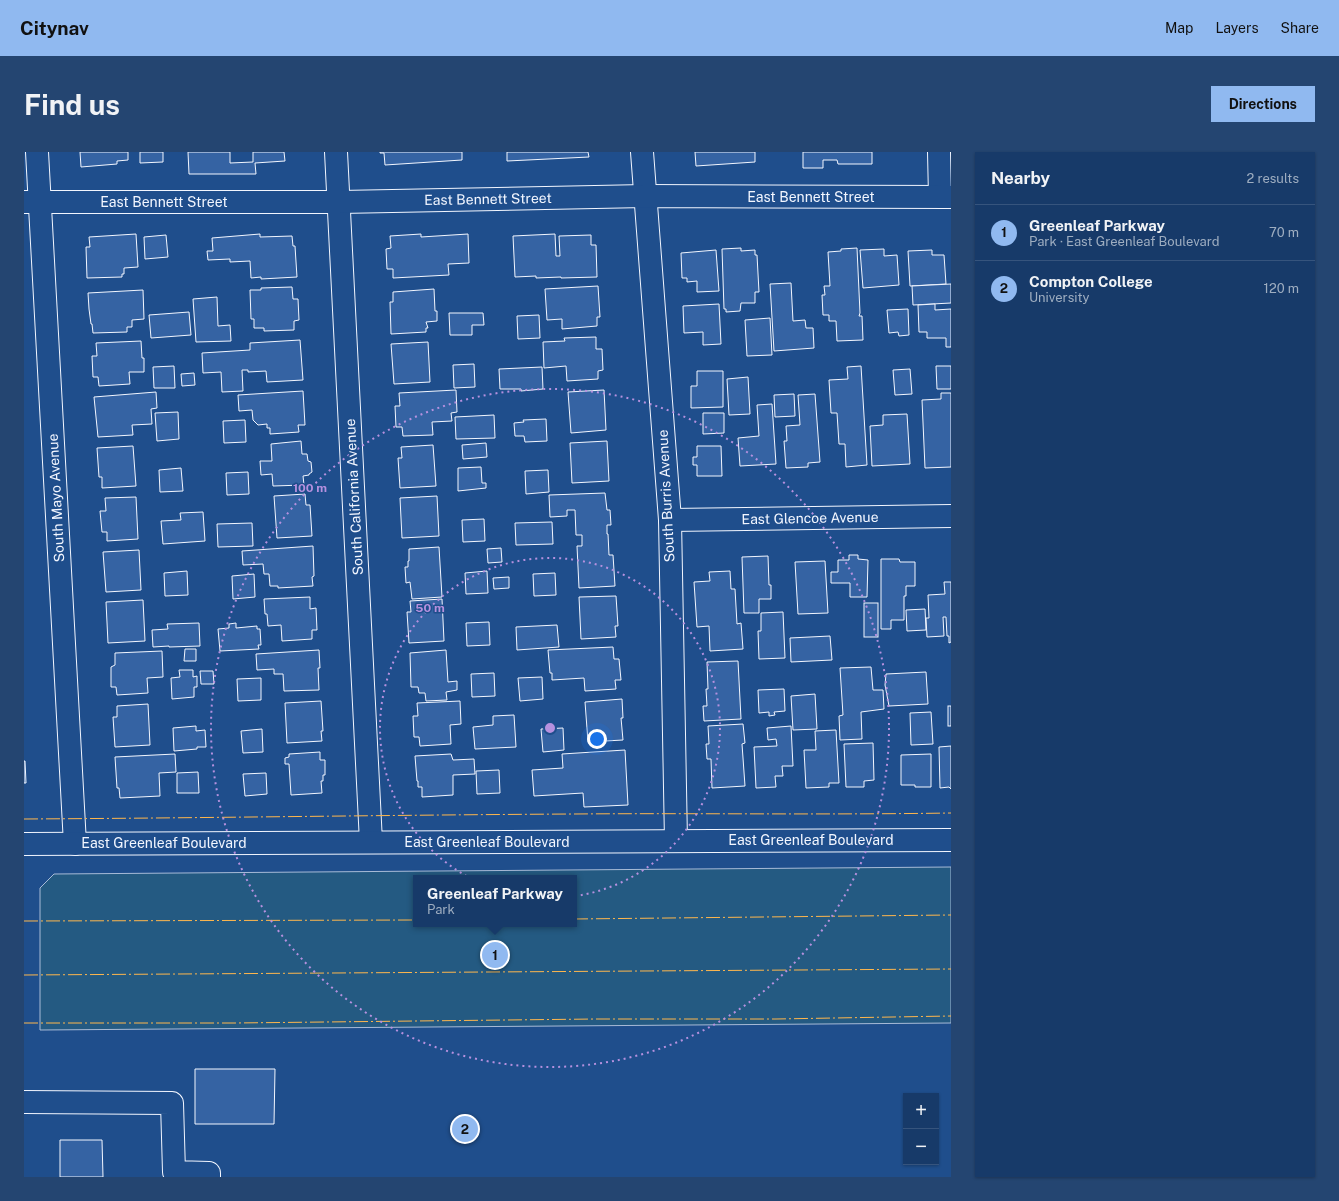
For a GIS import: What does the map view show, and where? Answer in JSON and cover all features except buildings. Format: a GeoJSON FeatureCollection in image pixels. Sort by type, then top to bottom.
{"type":"FeatureCollection","features":[{"type":"Feature","properties":{"kind":"street","name":"South Mayo Avenue"},"geometry":{"type":"LineString","coordinates":[[37,152],[32,202],[74,844]]}},
{"type":"Feature","properties":{"kind":"street","name":"South California Avenue"},"geometry":{"type":"LineString","coordinates":[[336,152],[340,202],[371,842]]}},
{"type":"Feature","properties":{"kind":"street","name":"South Burris Avenue"},"geometry":{"type":"LineString","coordinates":[[642,152],[670,520],[676,841]]}},
{"type":"Feature","properties":{"kind":"street"},"geometry":{"type":"LineString","coordinates":[[939,152],[945,197]]}},
{"type":"Feature","properties":{"kind":"street","name":"East Bennett Street"},"geometry":{"type":"LineString","coordinates":[[32,202],[340,202],[645,196],[945,197]]}},
{"type":"Feature","properties":{"kind":"street","name":"East Glencoe Avenue"},"geometry":{"type":"LineString","coordinates":[[670,520],[951,516]]}},
{"type":"Feature","properties":{"kind":"street","name":"East Greenleaf Boulevard"},"geometry":{"type":"LineString","coordinates":[[24,844],[951,840]]}},
{"type":"Feature","properties":{"kind":"street"},"geometry":{"type":"LineString","coordinates":[[24,1102],[172,1103],[174,1172],[209,1173],[209,1177]]}},
{"type":"Feature","properties":{"kind":"shaded area"},"geometry":{"type":"Polygon","coordinates":[[[951,867],[951,1023],[40,1030],[40,888],[54,874],[951,867]]]}},
{"type":"Feature","properties":{"kind":"power"},"geometry":{"type":"LineString","coordinates":[[24,819],[574,814],[951,813]]}},
{"type":"Feature","properties":{"kind":"power"},"geometry":{"type":"LineString","coordinates":[[577,919],[951,915]]}},
{"type":"Feature","properties":{"kind":"power"},"geometry":{"type":"LineString","coordinates":[[24,921],[413,920]]}},
{"type":"Feature","properties":{"kind":"power"},"geometry":{"type":"LineString","coordinates":[[24,975],[951,969]]}},
{"type":"Feature","properties":{"kind":"power"},"geometry":{"type":"LineString","coordinates":[[24,1023],[776,1019],[951,1016]]}},
{"type":"Feature","properties":{"kind":"place","name":"Greenleaf Parkway"},"geometry":{"type":"Point","coordinates":[495,955]}},
{"type":"Feature","properties":{"kind":"place","name":"Compton College"},"geometry":{"type":"Point","coordinates":[465,1129]}}]}
